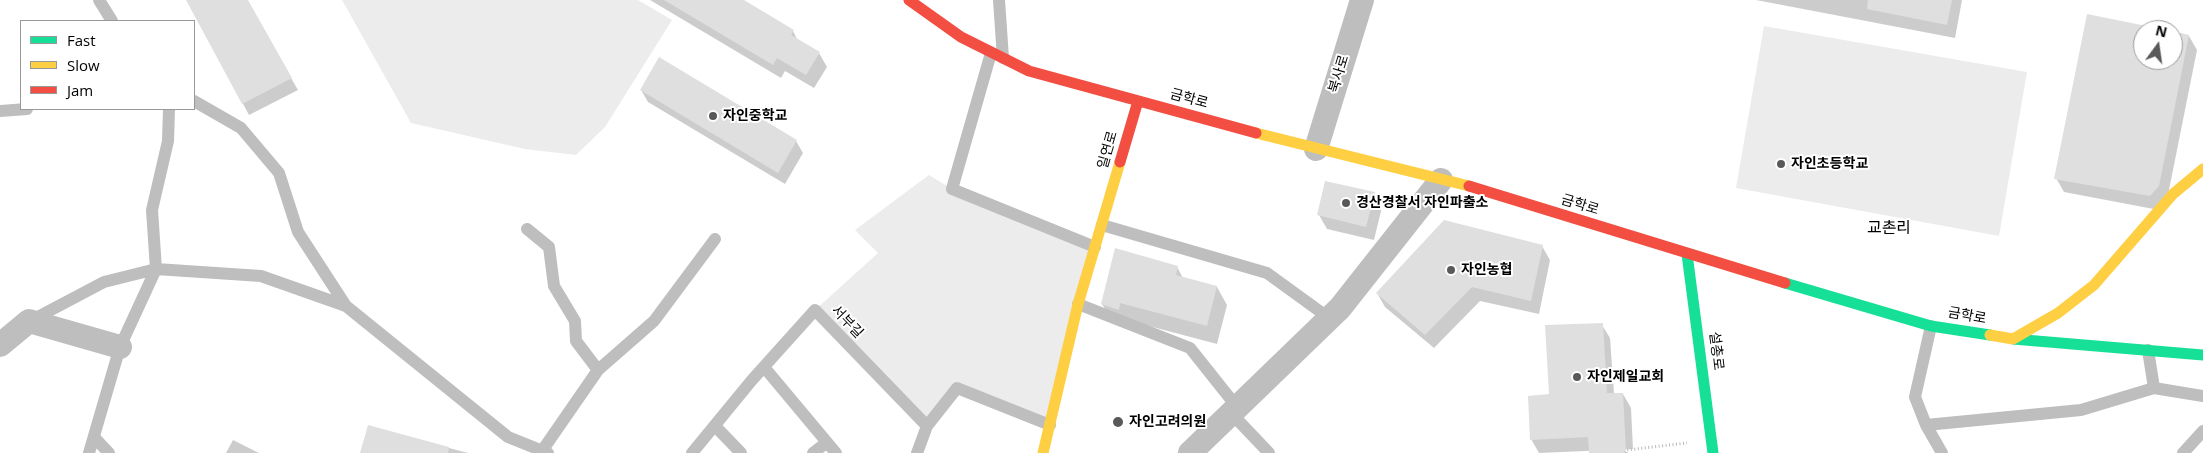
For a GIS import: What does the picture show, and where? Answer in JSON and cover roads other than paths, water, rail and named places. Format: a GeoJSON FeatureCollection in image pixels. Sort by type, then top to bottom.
{"type":"FeatureCollection","features":[{"type":"Feature","properties":{"kind":"street"},"geometry":{"type":"LineString","coordinates":[[909,0],[961,37],[1029,70],[1138,101]]}},
{"type":"Feature","properties":{"kind":"street","name":"북사로"},"geometry":{"type":"LineString","coordinates":[[1316,148],[1362,0]]}},
{"type":"Feature","properties":{"kind":"street","name":"금학로"},"geometry":{"type":"LineString","coordinates":[[1138,101],[1440,180],[1475,187],[1687,254],[1931,326],[2013,339],[2203,355]]}},
{"type":"Feature","properties":{"kind":"street","name":"일연로"},"geometry":{"type":"LineString","coordinates":[[1043,453],[1078,304],[1138,101]]}},
{"type":"Feature","properties":{"kind":"street"},"geometry":{"type":"LineString","coordinates":[[2013,339],[2058,313],[2094,285],[2174,194],[2203,169]]}},
{"type":"Feature","properties":{"kind":"street"},"geometry":{"type":"LineString","coordinates":[[1190,453],[1340,308],[1440,180]]}},
{"type":"Feature","properties":{"kind":"street","name":"설총로"},"geometry":{"type":"LineString","coordinates":[[1687,254],[1713,453]]}},
{"type":"Feature","properties":{"kind":"street"},"geometry":{"type":"LineString","coordinates":[[0,346],[29,321],[120,347]]}},
{"type":"Feature","properties":{"kind":"lane"},"geometry":{"type":"LineString","coordinates":[[99,0],[111,20]]}},
{"type":"Feature","properties":{"kind":"lane"},"geometry":{"type":"LineString","coordinates":[[999,0],[1003,58]]}},
{"type":"Feature","properties":{"kind":"lane"},"geometry":{"type":"LineString","coordinates":[[991,53],[952,189],[1095,247]]}},
{"type":"Feature","properties":{"kind":"lane"},"geometry":{"type":"LineString","coordinates":[[195,102],[241,128],[279,173],[298,232],[346,306],[508,437],[545,452],[598,370],[654,321],[716,239]]}},
{"type":"Feature","properties":{"kind":"lane"},"geometry":{"type":"LineString","coordinates":[[0,111],[20,110]]}},
{"type":"Feature","properties":{"kind":"lane"},"geometry":{"type":"LineString","coordinates":[[89,453],[120,347],[156,269],[152,210],[168,141],[169,110]]}},
{"type":"Feature","properties":{"kind":"lane"},"geometry":{"type":"LineString","coordinates":[[1102,225],[1267,273],[1329,318]]}},
{"type":"Feature","properties":{"kind":"lane"},"geometry":{"type":"LineString","coordinates":[[527,229],[549,247],[554,286],[575,321],[576,341],[598,370]]}},
{"type":"Feature","properties":{"kind":"lane"},"geometry":{"type":"LineString","coordinates":[[29,321],[104,282],[156,269],[261,276],[346,306]]}},
{"type":"Feature","properties":{"kind":"lane"},"geometry":{"type":"LineString","coordinates":[[1078,304],[1190,348],[1234,410],[1268,453]]}},
{"type":"Feature","properties":{"kind":"lane","name":"서부길"},"geometry":{"type":"LineString","coordinates":[[692,453],[815,310],[927,426]]}},
{"type":"Feature","properties":{"kind":"lane"},"geometry":{"type":"LineString","coordinates":[[1931,326],[1915,397],[1926,425],[1942,453]]}},
{"type":"Feature","properties":{"kind":"lane"},"geometry":{"type":"LineString","coordinates":[[2148,350],[2154,388]]}},
{"type":"Feature","properties":{"kind":"lane"},"geometry":{"type":"LineString","coordinates":[[764,367],[826,444],[836,453]]}},
{"type":"Feature","properties":{"kind":"lane"},"geometry":{"type":"LineString","coordinates":[[917,453],[927,426],[957,388],[1050,425]]}},
{"type":"Feature","properties":{"kind":"lane"},"geometry":{"type":"LineString","coordinates":[[1926,425],[2081,410],[2154,388],[2203,396]]}},
{"type":"Feature","properties":{"kind":"lane"},"geometry":{"type":"LineString","coordinates":[[715,426],[742,453]]}},
{"type":"Feature","properties":{"kind":"lane"},"geometry":{"type":"LineString","coordinates":[[2183,453],[2203,431]]}},
{"type":"Feature","properties":{"kind":"lane"},"geometry":{"type":"LineString","coordinates":[[94,436],[109,453]]}},
{"type":"Feature","properties":{"kind":"lane"},"geometry":{"type":"LineString","coordinates":[[813,453],[826,444]]}},
{"type":"Feature","properties":{"kind":"place","name":"자인중학교"},"geometry":{"type":"Point","coordinates":[713,116]}},
{"type":"Feature","properties":{"kind":"place","name":"자인초등학교"},"geometry":{"type":"Point","coordinates":[1781,164]}},
{"type":"Feature","properties":{"kind":"place","name":"경산경찰서 자인파출소"},"geometry":{"type":"Point","coordinates":[1346,203]}},
{"type":"Feature","properties":{"kind":"place","name":"자인농협"},"geometry":{"type":"Point","coordinates":[1451,270]}},
{"type":"Feature","properties":{"kind":"place","name":"자인제일교회"},"geometry":{"type":"Point","coordinates":[1577,377]}},
{"type":"Feature","properties":{"kind":"place","name":"자인고려의원"},"geometry":{"type":"Point","coordinates":[1118,422]}},
{"type":"Feature","properties":{"kind":"district","name":"교촌리"},"geometry":{"type":"Point","coordinates":[1889,228]}}]}
